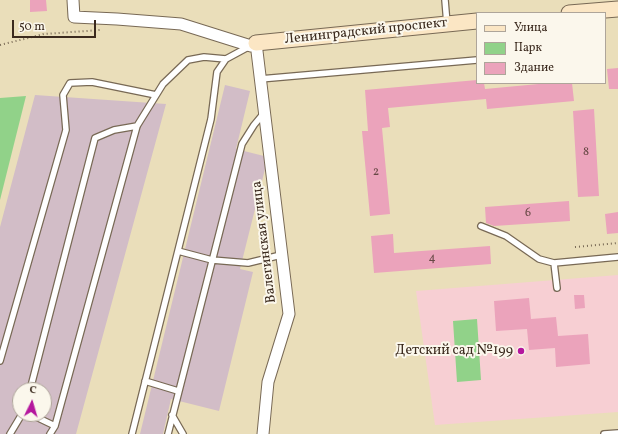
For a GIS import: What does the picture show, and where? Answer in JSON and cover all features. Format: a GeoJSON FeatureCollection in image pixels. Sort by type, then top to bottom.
{"type":"FeatureCollection","features":[{"type":"Feature","properties":{"kind":"street"},"geometry":{"type":"LineString","coordinates":[[73,0],[74,17],[181,24],[254,45]]}},
{"type":"Feature","properties":{"kind":"street"},"geometry":{"type":"LineString","coordinates":[[579,12],[618,8]]}},
{"type":"Feature","properties":{"kind":"street","name":"Ленинградский проспект"},"geometry":{"type":"LineString","coordinates":[[254,45],[476,21]]}},
{"type":"Feature","properties":{"kind":"street","name":"Валегинская улица"},"geometry":{"type":"LineString","coordinates":[[254,45],[260,79],[289,314],[268,382],[263,434]]}},
{"type":"Feature","properties":{"kind":"lane"},"geometry":{"type":"LineString","coordinates":[[445,0],[447,24]]}},
{"type":"Feature","properties":{"kind":"lane"},"geometry":{"type":"LineString","coordinates":[[132,434],[211,119],[217,72],[226,59],[254,45]]}},
{"type":"Feature","properties":{"kind":"lane"},"geometry":{"type":"LineString","coordinates":[[50,434],[55,426],[137,126],[162,84],[188,60],[204,57],[226,59]]}},
{"type":"Feature","properties":{"kind":"lane"},"geometry":{"type":"LineString","coordinates":[[260,79],[476,60]]}},
{"type":"Feature","properties":{"kind":"lane"},"geometry":{"type":"LineString","coordinates":[[0,361],[66,130],[63,95],[70,83],[92,82],[156,95]]}},
{"type":"Feature","properties":{"kind":"lane"},"geometry":{"type":"LineString","coordinates":[[168,434],[242,144],[254,125],[264,113]]}},
{"type":"Feature","properties":{"kind":"lane"},"geometry":{"type":"LineString","coordinates":[[32,382],[95,138],[114,130],[137,126]]}},
{"type":"Feature","properties":{"kind":"lane"},"geometry":{"type":"LineString","coordinates":[[481,226],[506,236],[539,259],[554,263],[618,257]]}},
{"type":"Feature","properties":{"kind":"lane"},"geometry":{"type":"LineString","coordinates":[[178,252],[212,260],[248,263],[281,255]]}},
{"type":"Feature","properties":{"kind":"lane"},"geometry":{"type":"LineString","coordinates":[[554,263],[557,288]]}},
{"type":"Feature","properties":{"kind":"lane"},"geometry":{"type":"LineString","coordinates":[[145,381],[178,391]]}},
{"type":"Feature","properties":{"kind":"lane"},"geometry":{"type":"LineString","coordinates":[[172,415],[183,434]]}},
{"type":"Feature","properties":{"kind":"lane"},"geometry":{"type":"LineString","coordinates":[[10,434],[17,422]]}},
{"type":"Feature","properties":{"kind":"lane"},"geometry":{"type":"LineString","coordinates":[[47,422],[55,426]]}},
{"type":"Feature","properties":{"kind":"lane"},"geometry":{"type":"LineString","coordinates":[[604,434],[618,433]]}},
{"type":"Feature","properties":{"kind":"path"},"geometry":{"type":"LineString","coordinates":[[0,45],[44,34],[106,30]]}},
{"type":"Feature","properties":{"kind":"path"},"geometry":{"type":"LineString","coordinates":[[575,247],[618,243]]}},
{"type":"Feature","properties":{"kind":"shaded area"},"geometry":{"type":"Polygon","coordinates":[[[225,85],[250,91],[236,149],[268,157],[240,269],[253,272],[219,411],[171,399],[163,434],[140,434],[225,85]]]}},
{"type":"Feature","properties":{"kind":"shaded area"},"geometry":{"type":"Polygon","coordinates":[[[35,95],[166,104],[76,434],[0,434],[0,227],[35,95]]]}},
{"type":"Feature","properties":{"kind":"shaded area","name":"Детский сад №199"},"geometry":{"type":"Polygon","coordinates":[[[618,275],[618,412],[435,425],[416,291],[618,275]]]}},
{"type":"Feature","properties":{"kind":"green space"},"geometry":{"type":"Polygon","coordinates":[[[26,96],[0,200],[0,98],[26,96]]]}},
{"type":"Feature","properties":{"kind":"green space"},"geometry":{"type":"Polygon","coordinates":[[[477,319],[481,380],[457,382],[453,321],[477,319]]]}},
{"type":"Feature","properties":{"kind":"building"},"geometry":{"type":"Polygon","coordinates":[[[30,0],[46,0],[47,11],[30,12],[30,0]]]}},
{"type":"Feature","properties":{"kind":"building"},"geometry":{"type":"Polygon","coordinates":[[[618,68],[618,89],[609,89],[607,69],[618,68]]]}},
{"type":"Feature","properties":{"kind":"building"},"geometry":{"type":"Polygon","coordinates":[[[476,80],[476,84],[484,84],[485,89],[538,84],[572,84],[574,101],[487,109],[486,99],[388,108],[390,127],[382,128],[390,214],[370,216],[362,131],[368,131],[365,90],[476,80]]]}},
{"type":"Feature","properties":{"kind":"building"},"geometry":{"type":"Polygon","coordinates":[[[594,109],[599,196],[578,197],[573,111],[594,109]]]}},
{"type":"Feature","properties":{"kind":"building"},"geometry":{"type":"Polygon","coordinates":[[[569,201],[570,221],[494,226],[486,223],[485,207],[569,201]]]}},
{"type":"Feature","properties":{"kind":"building"},"geometry":{"type":"Polygon","coordinates":[[[618,212],[618,233],[607,234],[605,214],[618,212]]]}},
{"type":"Feature","properties":{"kind":"building"},"geometry":{"type":"Polygon","coordinates":[[[393,234],[394,253],[490,246],[491,264],[374,273],[371,236],[393,234]]]}},
{"type":"Feature","properties":{"kind":"building"},"geometry":{"type":"Polygon","coordinates":[[[574,295],[584,295],[585,308],[575,309],[574,295]]]}},
{"type":"Feature","properties":{"kind":"building"},"geometry":{"type":"Polygon","coordinates":[[[529,298],[531,319],[556,317],[558,336],[588,334],[590,364],[556,367],[555,348],[529,350],[527,329],[496,331],[494,301],[529,298]]]}},
{"type":"Feature","properties":{"kind":"place","name":"Детский сад №199"},"geometry":{"type":"Point","coordinates":[521,351]}}]}
